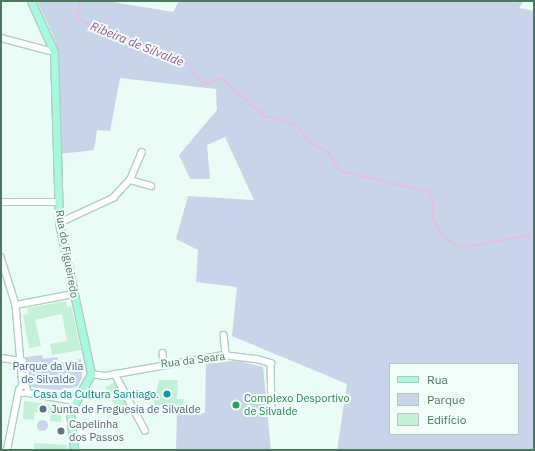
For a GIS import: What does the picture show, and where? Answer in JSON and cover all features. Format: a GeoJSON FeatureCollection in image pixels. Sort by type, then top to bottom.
{"type":"FeatureCollection","features":[{"type":"Feature","properties":{"kind":"main road"},"geometry":{"type":"LineString","coordinates":[[31,1],[54,52]]}},
{"type":"Feature","properties":{"kind":"main road","name":"Rua do Figueiredo"},"geometry":{"type":"LineString","coordinates":[[54,52],[59,223],[91,374]]}},
{"type":"Feature","properties":{"kind":"main road"},"geometry":{"type":"LineString","coordinates":[[74,450],[70,412],[74,401],[86,387],[91,374]]}},
{"type":"Feature","properties":{"kind":"street"},"geometry":{"type":"LineString","coordinates":[[2,41],[54,52]]}},
{"type":"Feature","properties":{"kind":"street"},"geometry":{"type":"LineString","coordinates":[[59,223],[113,198],[130,180],[142,152]]}},
{"type":"Feature","properties":{"kind":"street"},"geometry":{"type":"LineString","coordinates":[[130,180],[151,186]]}},
{"type":"Feature","properties":{"kind":"street"},"geometry":{"type":"LineString","coordinates":[[1,202],[58,202]]}},
{"type":"Feature","properties":{"kind":"street"},"geometry":{"type":"LineString","coordinates":[[1,257],[16,305],[23,361],[21,388],[15,405],[7,450]]}},
{"type":"Feature","properties":{"kind":"street"},"geometry":{"type":"LineString","coordinates":[[16,305],[73,294]]}},
{"type":"Feature","properties":{"kind":"street"},"geometry":{"type":"LineString","coordinates":[[224,335],[226,356]]}},
{"type":"Feature","properties":{"kind":"street"},"geometry":{"type":"LineString","coordinates":[[163,352],[164,364]]}},
{"type":"Feature","properties":{"kind":"street","name":"Rua da Seara"},"geometry":{"type":"LineString","coordinates":[[91,374],[114,374],[164,364],[226,356],[271,363],[272,412]]}},
{"type":"Feature","properties":{"kind":"street"},"geometry":{"type":"LineString","coordinates":[[1,358],[23,361]]}},
{"type":"Feature","properties":{"kind":"street"},"geometry":{"type":"LineString","coordinates":[[114,374],[145,430]]}},
{"type":"Feature","properties":{"kind":"street"},"geometry":{"type":"LineString","coordinates":[[15,405],[26,394],[28,388],[21,388]]}},
{"type":"Feature","properties":{"kind":"street"},"geometry":{"type":"LineString","coordinates":[[21,388],[26,394],[74,401]]}},
{"type":"Feature","properties":{"kind":"green space"},"geometry":{"type":"Polygon","coordinates":[[[37,1],[107,1],[173,12],[179,1],[524,1],[519,8],[534,11],[534,450],[337,450],[347,384],[232,336],[237,287],[196,282],[198,250],[176,239],[188,196],[254,200],[225,137],[207,145],[210,179],[190,179],[179,155],[217,110],[216,89],[120,78],[110,131],[97,130],[94,150],[60,154],[60,63],[53,35],[37,1]]]}},
{"type":"Feature","properties":{"kind":"green space","name":"Parque da Vila de Silvalde"},"geometry":{"type":"Polygon","coordinates":[[[42,355],[43,359],[57,357],[59,363],[81,359],[82,378],[77,387],[58,390],[30,387],[26,357],[42,355]]]}},
{"type":"Feature","properties":{"kind":"green space","name":"Complexo Desportivo de Silvalde"},"geometry":{"type":"Polygon","coordinates":[[[238,361],[263,367],[271,450],[176,450],[177,412],[205,413],[206,362],[238,361]]]}},
{"type":"Feature","properties":{"kind":"green space"},"geometry":{"type":"Polygon","coordinates":[[[40,420],[44,420],[46,421],[46,429],[40,430],[37,427],[37,423],[40,420]]]}},
{"type":"Feature","properties":{"kind":"building"},"geometry":{"type":"Polygon","coordinates":[[[66,301],[67,307],[71,306],[81,350],[52,355],[50,344],[67,341],[62,314],[35,320],[41,346],[29,348],[23,315],[28,314],[27,308],[66,301]]]}},
{"type":"Feature","properties":{"kind":"building","name":"Casa da Cultura Santiago."},"geometry":{"type":"Polygon","coordinates":[[[159,380],[178,380],[177,399],[184,399],[183,406],[153,405],[159,380]]]}},
{"type":"Feature","properties":{"kind":"building"},"geometry":{"type":"Polygon","coordinates":[[[115,382],[129,409],[119,414],[105,387],[115,382]]]}},
{"type":"Feature","properties":{"kind":"building","name":"Junta de Freguesia de Silvalde"},"geometry":{"type":"Polygon","coordinates":[[[24,401],[62,406],[61,422],[50,421],[50,413],[35,412],[34,420],[23,419],[24,401]]]}},
{"type":"Feature","properties":{"kind":"building"},"geometry":{"type":"Polygon","coordinates":[[[34,443],[68,445],[67,450],[34,450],[34,443]]]}},
{"type":"Feature","properties":{"kind":"waterway","name":"Ribeira de Silvalde"},"geometry":{"type":"LineString","coordinates":[[81,1],[78,17],[91,26],[105,28],[155,54],[188,64],[204,85],[222,78],[264,116],[295,124],[312,143],[329,153],[341,171],[429,192],[433,198],[433,217],[437,227],[445,238],[461,248],[534,234]]}},
{"type":"Feature","properties":{"kind":"place","name":"Casa da Cultura Santiago."},"geometry":{"type":"Point","coordinates":[167,394]}},
{"type":"Feature","properties":{"kind":"place","name":"Complexo Desportivo de Silvalde"},"geometry":{"type":"Point","coordinates":[236,405]}},
{"type":"Feature","properties":{"kind":"place","name":"Junta de Freguesia de Silvalde"},"geometry":{"type":"Point","coordinates":[43,409]}},
{"type":"Feature","properties":{"kind":"place","name":"Capelinha dos Passos"},"geometry":{"type":"Point","coordinates":[61,431]}}]}
